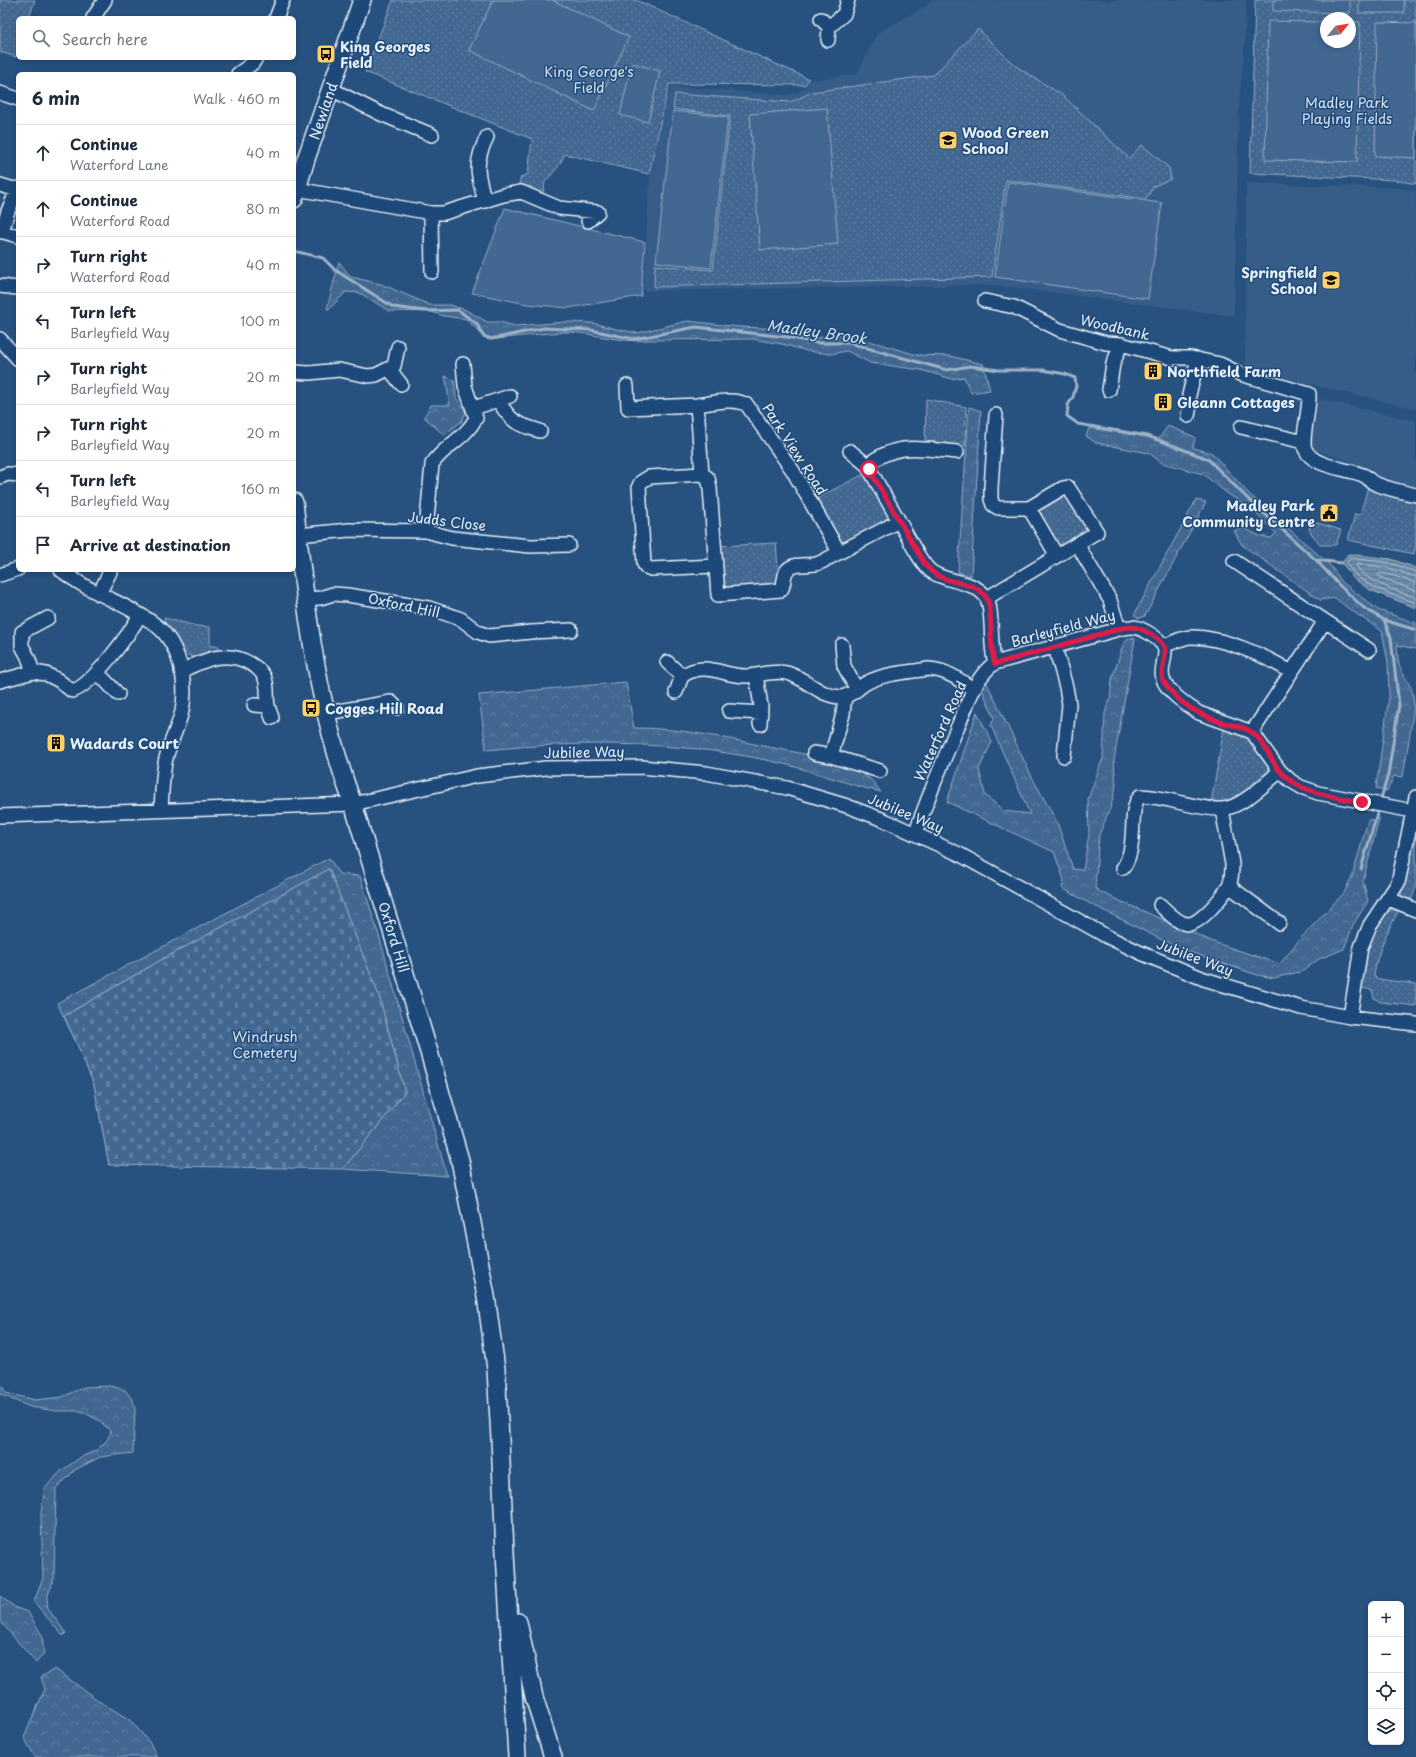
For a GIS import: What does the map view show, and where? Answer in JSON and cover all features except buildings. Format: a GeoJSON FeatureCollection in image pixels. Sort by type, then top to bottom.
{"type":"FeatureCollection","features":[{"type":"Feature","properties":{"kind":"main road","name":"Newland"},"geometry":{"type":"LineString","coordinates":[[296,191],[362,0]]}},
{"type":"Feature","properties":{"kind":"main road","name":"Oxford Hill"},"geometry":{"type":"LineString","coordinates":[[296,518],[305,599],[315,665],[343,776],[353,804],[429,1052],[460,1160],[486,1296],[496,1369],[506,1580],[517,1757]]}},
{"type":"Feature","properties":{"kind":"main road"},"geometry":{"type":"LineString","coordinates":[[506,1580],[517,1610],[526,1667],[553,1757]]}},
{"type":"Feature","properties":{"kind":"street"},"geometry":{"type":"LineString","coordinates":[[93,16],[105,0]]}},
{"type":"Feature","properties":{"kind":"street"},"geometry":{"type":"LineString","coordinates":[[277,16],[283,0]]}},
{"type":"Feature","properties":{"kind":"street"},"geometry":{"type":"LineString","coordinates":[[826,29],[844,14],[848,0]]}},
{"type":"Feature","properties":{"kind":"street"},"geometry":{"type":"LineString","coordinates":[[241,72],[253,64],[255,60]]}},
{"type":"Feature","properties":{"kind":"street"},"geometry":{"type":"LineString","coordinates":[[331,89],[381,114],[432,135]]}},
{"type":"Feature","properties":{"kind":"street"},"geometry":{"type":"LineString","coordinates":[[0,93],[16,99]]}},
{"type":"Feature","properties":{"kind":"street"},"geometry":{"type":"LineString","coordinates":[[485,201],[480,186],[478,164],[479,153],[487,137]]}},
{"type":"Feature","properties":{"kind":"street"},"geometry":{"type":"LineString","coordinates":[[0,185],[16,189]]}},
{"type":"Feature","properties":{"kind":"street"},"geometry":{"type":"LineString","coordinates":[[296,194],[431,213],[444,213],[521,192],[559,208],[598,212],[588,221]]}},
{"type":"Feature","properties":{"kind":"street"},"geometry":{"type":"LineString","coordinates":[[16,193],[1,232],[16,236]]}},
{"type":"Feature","properties":{"kind":"street"},"geometry":{"type":"LineString","coordinates":[[431,213],[432,272]]}},
{"type":"Feature","properties":{"kind":"street"},"geometry":{"type":"LineString","coordinates":[[0,286],[16,288]]}},
{"type":"Feature","properties":{"kind":"street","name":"Woodbank"},"geometry":{"type":"LineString","coordinates":[[985,301],[1014,307],[1060,330],[1106,343],[1121,344],[1172,358],[1198,360],[1220,364],[1240,374],[1309,394],[1310,403],[1304,442]]}},
{"type":"Feature","properties":{"kind":"street"},"geometry":{"type":"LineString","coordinates":[[0,339],[16,357]]}},
{"type":"Feature","properties":{"kind":"street"},"geometry":{"type":"LineString","coordinates":[[1109,390],[1113,364],[1121,344]]}},
{"type":"Feature","properties":{"kind":"street"},"geometry":{"type":"LineString","coordinates":[[296,372],[309,373],[339,370],[368,376],[376,375],[394,366],[398,347]]}},
{"type":"Feature","properties":{"kind":"street"},"geometry":{"type":"LineString","coordinates":[[1188,416],[1190,405],[1189,395],[1198,360]]}},
{"type":"Feature","properties":{"kind":"street"},"geometry":{"type":"LineString","coordinates":[[426,531],[432,464],[438,455],[471,428],[476,418],[474,408],[469,400],[465,386],[463,364]]}},
{"type":"Feature","properties":{"kind":"street"},"geometry":{"type":"LineString","coordinates":[[389,369],[401,384]]}},
{"type":"Feature","properties":{"kind":"street","name":"Park View Road"},"geometry":{"type":"LineString","coordinates":[[627,386],[628,411],[733,401],[742,402],[747,405],[793,471],[839,552]]}},
{"type":"Feature","properties":{"kind":"street"},"geometry":{"type":"LineString","coordinates":[[474,408],[504,398],[506,414],[519,425],[540,431]]}},
{"type":"Feature","properties":{"kind":"street"},"geometry":{"type":"LineString","coordinates":[[697,405],[702,474]]}},
{"type":"Feature","properties":{"kind":"street"},"geometry":{"type":"LineString","coordinates":[[987,598],[1097,532],[1068,487],[1063,488],[1029,508],[998,508],[993,505],[991,487],[996,415]]}},
{"type":"Feature","properties":{"kind":"street"},"geometry":{"type":"LineString","coordinates":[[1241,427],[1304,442],[1304,448],[1309,457],[1319,462],[1366,476],[1373,483],[1416,495]]}},
{"type":"Feature","properties":{"kind":"street"},"geometry":{"type":"LineString","coordinates":[[867,465],[876,458],[896,449],[925,449],[957,452]]}},
{"type":"Feature","properties":{"kind":"street"},"geometry":{"type":"LineString","coordinates":[[850,451],[867,465],[930,571],[941,578],[973,587],[987,598],[989,606],[992,655],[995,664]]}},
{"type":"Feature","properties":{"kind":"street"},"geometry":{"type":"LineString","coordinates":[[0,477],[8,474],[16,475]]}},
{"type":"Feature","properties":{"kind":"street"},"geometry":{"type":"LineString","coordinates":[[715,566],[651,569],[646,567],[644,564],[639,486],[641,482],[649,478],[702,474],[708,478],[718,595],[781,590],[788,570],[801,565],[816,564],[899,520]]}},
{"type":"Feature","properties":{"kind":"street"},"geometry":{"type":"LineString","coordinates":[[1029,508],[1057,556]]}},
{"type":"Feature","properties":{"kind":"street","name":"Judds Close"},"geometry":{"type":"LineString","coordinates":[[298,534],[349,530],[426,531],[452,538],[530,546],[569,545]]}},
{"type":"Feature","properties":{"kind":"street"},"geometry":{"type":"LineString","coordinates":[[1077,544],[1110,600],[1119,629]]}},
{"type":"Feature","properties":{"kind":"street"},"geometry":{"type":"LineString","coordinates":[[1234,562],[1369,650]]}},
{"type":"Feature","properties":{"kind":"street"},"geometry":{"type":"LineString","coordinates":[[0,575],[16,570]]}},
{"type":"Feature","properties":{"kind":"street"},"geometry":{"type":"LineString","coordinates":[[64,572],[99,594],[140,615],[163,630],[177,654],[183,684],[182,711],[165,763],[161,812]]}},
{"type":"Feature","properties":{"kind":"street"},"geometry":{"type":"LineString","coordinates":[[99,594],[110,572]]}},
{"type":"Feature","properties":{"kind":"street","name":"Oxford Hill"},"geometry":{"type":"LineString","coordinates":[[305,599],[320,598],[333,594],[347,595],[429,608],[460,619],[478,632],[489,636],[571,630]]}},
{"type":"Feature","properties":{"kind":"street"},"geometry":{"type":"LineString","coordinates":[[0,680],[32,672],[46,674],[58,680],[72,691],[76,690],[96,672],[127,637],[140,615]]}},
{"type":"Feature","properties":{"kind":"street"},"geometry":{"type":"LineString","coordinates":[[32,672],[28,657],[22,646],[22,632],[48,618]]}},
{"type":"Feature","properties":{"kind":"street"},"geometry":{"type":"LineString","coordinates":[[1252,732],[1325,621]]}},
{"type":"Feature","properties":{"kind":"street","name":"Barleyfield Way"},"geometry":{"type":"LineString","coordinates":[[995,664],[1119,629],[1132,627],[1156,638],[1164,646]]}},
{"type":"Feature","properties":{"kind":"street"},"geometry":{"type":"LineString","coordinates":[[1291,672],[1261,655],[1218,641],[1189,637],[1164,646],[1165,651],[1162,674],[1166,686],[1199,713],[1252,732],[1280,771],[1291,781],[1318,793],[1413,811]]}},
{"type":"Feature","properties":{"kind":"street"},"geometry":{"type":"LineString","coordinates":[[842,645],[844,666],[857,690]]}},
{"type":"Feature","properties":{"kind":"street"},"geometry":{"type":"LineString","coordinates":[[1055,647],[1069,704],[1064,756]]}},
{"type":"Feature","properties":{"kind":"street"},"geometry":{"type":"LineString","coordinates":[[181,671],[205,661],[226,656],[241,658],[256,667],[264,675],[268,686],[268,706],[272,718]]}},
{"type":"Feature","properties":{"kind":"street"},"geometry":{"type":"LineString","coordinates":[[667,662],[682,676]]}},
{"type":"Feature","properties":{"kind":"street","name":"Waterford Road"},"geometry":{"type":"LineString","coordinates":[[915,834],[947,752],[974,690],[985,673],[995,664]]}},
{"type":"Feature","properties":{"kind":"street"},"geometry":{"type":"LineString","coordinates":[[676,692],[682,676],[689,672],[709,669],[737,675],[756,675],[770,672],[786,673],[826,694],[838,697],[845,696],[875,680],[929,670],[936,670],[950,674],[974,690]]}},
{"type":"Feature","properties":{"kind":"street"},"geometry":{"type":"LineString","coordinates":[[96,672],[118,694]]}},
{"type":"Feature","properties":{"kind":"street"},"geometry":{"type":"LineString","coordinates":[[729,711],[760,719],[759,689],[756,675]]}},
{"type":"Feature","properties":{"kind":"street"},"geometry":{"type":"LineString","coordinates":[[831,756],[843,714],[845,696]]}},
{"type":"Feature","properties":{"kind":"street"},"geometry":{"type":"LineString","coordinates":[[327,713],[391,702],[397,708]]}},
{"type":"Feature","properties":{"kind":"street"},"geometry":{"type":"LineString","coordinates":[[254,705],[268,706]]}},
{"type":"Feature","properties":{"kind":"street"},"geometry":{"type":"LineString","coordinates":[[814,753],[831,756],[880,771]]}},
{"type":"Feature","properties":{"kind":"street","name":"Jubilee Way"},"geometry":{"type":"LineString","coordinates":[[353,804],[496,773],[574,767],[641,767],[706,773],[787,788],[847,806],[915,834],[966,858],[1108,937],[1204,979],[1268,1000],[1301,1008],[1350,1017],[1416,1024]]}},
{"type":"Feature","properties":{"kind":"street"},"geometry":{"type":"LineString","coordinates":[[1123,868],[1129,859],[1133,836],[1135,802],[1140,796],[1152,796],[1222,809],[1240,803],[1280,771]]}},
{"type":"Feature","properties":{"kind":"street"},"geometry":{"type":"LineString","coordinates":[[1350,1017],[1360,947],[1370,925],[1389,899],[1398,883],[1416,797]]}},
{"type":"Feature","properties":{"kind":"street"},"geometry":{"type":"LineString","coordinates":[[0,816],[161,812],[319,804],[353,804]]}},
{"type":"Feature","properties":{"kind":"street"},"geometry":{"type":"LineString","coordinates":[[1160,905],[1182,923],[1192,924],[1199,921],[1228,886],[1232,874],[1232,864],[1222,809]]}},
{"type":"Feature","properties":{"kind":"street"},"geometry":{"type":"LineString","coordinates":[[1228,886],[1279,923]]}},
{"type":"Feature","properties":{"kind":"street"},"geometry":{"type":"LineString","coordinates":[[1389,899],[1416,910]]}},
{"type":"Feature","properties":{"kind":"shaded area","name":"Wood Green School"},"geometry":{"type":"Polygon","coordinates":[[[930,0],[1246,0],[1244,54],[1239,105],[1234,316],[993,285],[643,291],[650,174],[670,86],[789,95],[806,87],[811,80],[857,74],[877,33],[928,5],[930,0]]]}},
{"type":"Feature","properties":{"kind":"shaded area","name":"Springfield School"},"geometry":{"type":"Polygon","coordinates":[[[1246,183],[1399,188],[1416,191],[1416,409],[1245,369],[1246,183]]]}},
{"type":"Feature","properties":{"kind":"shaded area"},"geometry":{"type":"Polygon","coordinates":[[[1319,399],[1416,421],[1416,487],[1370,476],[1353,463],[1309,448],[1319,399]]]}},
{"type":"Feature","properties":{"kind":"green space"},"geometry":{"type":"Polygon","coordinates":[[[0,0],[35,0],[30,16],[16,16],[16,57],[0,52],[0,0]]]}},
{"type":"Feature","properties":{"kind":"green space","name":"King George's Field"},"geometry":{"type":"Polygon","coordinates":[[[393,0],[636,0],[809,79],[805,85],[669,84],[649,174],[565,154],[558,167],[545,182],[543,195],[531,187],[519,184],[521,177],[528,174],[532,139],[365,72],[393,0]]]}},
{"type":"Feature","properties":{"kind":"green space"},"geometry":{"type":"Polygon","coordinates":[[[493,0],[552,0],[629,37],[594,111],[469,50],[493,0]]]}},
{"type":"Feature","properties":{"kind":"green space","name":"Madley Park Playing Fields"},"geometry":{"type":"Polygon","coordinates":[[[1255,0],[1416,0],[1416,184],[1394,180],[1250,173],[1255,0]]]}},
{"type":"Feature","properties":{"kind":"green space"},"geometry":{"type":"Polygon","coordinates":[[[1273,0],[1350,0],[1350,12],[1273,11],[1273,0]]]}},
{"type":"Feature","properties":{"kind":"green space"},"geometry":{"type":"Polygon","coordinates":[[[1359,0],[1404,0],[1404,13],[1359,13],[1359,0]]]}},
{"type":"Feature","properties":{"kind":"green space"},"geometry":{"type":"Polygon","coordinates":[[[1268,21],[1320,22],[1320,48],[1356,48],[1356,22],[1360,22],[1357,162],[1265,160],[1268,21]]]}},
{"type":"Feature","properties":{"kind":"green space"},"geometry":{"type":"Polygon","coordinates":[[[1377,22],[1416,23],[1416,158],[1375,156],[1377,22]]]}},
{"type":"Feature","properties":{"kind":"green space"},"geometry":{"type":"Polygon","coordinates":[[[978,29],[1014,65],[1062,95],[1129,158],[1142,145],[1169,168],[1171,179],[1154,186],[1146,199],[1006,180],[992,277],[654,287],[655,265],[713,270],[730,116],[673,109],[675,94],[791,102],[812,92],[934,75],[978,29]]]}},
{"type":"Feature","properties":{"kind":"green space"},"geometry":{"type":"Polygon","coordinates":[[[632,63],[660,71],[648,122],[620,115],[632,63]]]}},
{"type":"Feature","properties":{"kind":"green space"},"geometry":{"type":"Polygon","coordinates":[[[827,108],[838,244],[760,250],[750,114],[827,108]]]}},
{"type":"Feature","properties":{"kind":"green space"},"geometry":{"type":"Polygon","coordinates":[[[673,111],[728,117],[711,268],[656,262],[673,111]]]}},
{"type":"Feature","properties":{"kind":"green space"},"geometry":{"type":"Polygon","coordinates":[[[1008,182],[1162,203],[1148,299],[995,277],[1008,182]]]}},
{"type":"Feature","properties":{"kind":"green space"},"geometry":{"type":"Polygon","coordinates":[[[505,208],[645,242],[641,296],[568,308],[527,304],[472,293],[505,208]]]}},
{"type":"Feature","properties":{"kind":"green space"},"geometry":{"type":"Polygon","coordinates":[[[339,262],[351,277],[381,284],[430,305],[450,305],[466,310],[487,322],[500,322],[515,326],[566,322],[593,323],[638,333],[687,321],[740,327],[787,329],[817,338],[849,335],[917,355],[950,356],[983,364],[990,390],[971,393],[964,377],[952,379],[921,370],[870,363],[847,351],[830,354],[807,351],[782,344],[753,339],[638,341],[565,332],[488,340],[466,319],[444,316],[432,312],[389,311],[360,293],[346,292],[329,309],[327,309],[339,262]]]}},
{"type":"Feature","properties":{"kind":"green space"},"geometry":{"type":"Polygon","coordinates":[[[445,376],[454,380],[456,398],[466,412],[462,421],[444,435],[424,417],[431,405],[450,405],[445,376]]]}},
{"type":"Feature","properties":{"kind":"green space"},"geometry":{"type":"Polygon","coordinates":[[[926,399],[966,407],[965,446],[925,442],[926,399]]]}},
{"type":"Feature","properties":{"kind":"green space"},"geometry":{"type":"Polygon","coordinates":[[[969,407],[981,411],[971,576],[958,572],[969,407]]]}},
{"type":"Feature","properties":{"kind":"green space"},"geometry":{"type":"Polygon","coordinates":[[[1168,426],[1195,437],[1193,448],[1212,453],[1248,493],[1329,564],[1343,583],[1378,610],[1416,623],[1416,649],[1397,645],[1399,665],[1413,693],[1414,706],[1403,777],[1394,776],[1387,791],[1376,788],[1389,697],[1388,662],[1382,631],[1335,598],[1320,600],[1242,545],[1234,531],[1243,528],[1260,536],[1271,538],[1276,533],[1254,512],[1203,474],[1162,463],[1149,453],[1096,443],[1086,436],[1089,428],[1147,437],[1157,441],[1168,426]]]}},
{"type":"Feature","properties":{"kind":"green space"},"geometry":{"type":"Polygon","coordinates":[[[866,473],[888,514],[886,520],[844,542],[840,540],[817,498],[866,473]]]}},
{"type":"Feature","properties":{"kind":"green space"},"geometry":{"type":"Polygon","coordinates":[[[1368,487],[1416,502],[1416,544],[1414,554],[1348,540],[1355,514],[1360,515],[1368,487]]]}},
{"type":"Feature","properties":{"kind":"green space"},"geometry":{"type":"Polygon","coordinates":[[[1067,492],[1087,527],[1087,533],[1059,550],[1036,510],[1067,492]]]}},
{"type":"Feature","properties":{"kind":"green space"},"geometry":{"type":"Polygon","coordinates":[[[1196,500],[1206,502],[1145,616],[1139,618],[1134,615],[1196,500]]]}},
{"type":"Feature","properties":{"kind":"green space"},"geometry":{"type":"Polygon","coordinates":[[[1311,521],[1341,530],[1336,545],[1320,545],[1309,530],[1311,521]]]}},
{"type":"Feature","properties":{"kind":"green space"},"geometry":{"type":"Polygon","coordinates":[[[776,543],[778,585],[722,587],[719,546],[776,543]]]}},
{"type":"Feature","properties":{"kind":"green space"},"geometry":{"type":"Polygon","coordinates":[[[164,618],[197,626],[210,627],[210,646],[219,646],[218,650],[202,657],[192,657],[188,655],[164,621],[164,618]]]}},
{"type":"Feature","properties":{"kind":"green space"},"geometry":{"type":"Polygon","coordinates":[[[1129,638],[1135,639],[1114,760],[1116,786],[1111,806],[1099,835],[1095,888],[1102,893],[1216,943],[1280,964],[1299,940],[1344,893],[1353,874],[1368,820],[1379,819],[1363,881],[1368,901],[1353,925],[1344,949],[1319,959],[1303,971],[1274,978],[1257,975],[1178,948],[1062,888],[1064,880],[1054,852],[947,802],[977,712],[992,742],[979,769],[985,795],[1004,811],[1030,814],[991,726],[994,718],[981,687],[986,681],[1033,779],[1057,822],[1073,869],[1083,870],[1089,834],[1088,799],[1103,758],[1105,713],[1110,699],[1112,679],[1123,645],[1129,638]]]}},
{"type":"Feature","properties":{"kind":"green space"},"geometry":{"type":"Polygon","coordinates":[[[626,682],[634,728],[651,728],[700,734],[806,754],[834,762],[860,773],[872,781],[881,792],[788,765],[714,751],[676,747],[599,744],[486,750],[479,695],[626,682]]]}},
{"type":"Feature","properties":{"kind":"green space"},"geometry":{"type":"Polygon","coordinates":[[[1224,728],[1249,736],[1271,768],[1270,774],[1236,798],[1228,801],[1211,803],[1224,728]]]}},
{"type":"Feature","properties":{"kind":"green space"},"geometry":{"type":"Polygon","coordinates":[[[1416,827],[1416,887],[1410,903],[1403,898],[1400,890],[1416,827]]]}},
{"type":"Feature","properties":{"kind":"green space"},"geometry":{"type":"Polygon","coordinates":[[[329,858],[339,874],[360,876],[380,939],[447,1176],[343,1169],[405,1092],[379,996],[329,869],[163,959],[74,1010],[103,1081],[109,1165],[94,1085],[77,1044],[57,1003],[329,858]]]}},
{"type":"Feature","properties":{"kind":"green space","name":"Windrush Cemetery"},"geometry":{"type":"Polygon","coordinates":[[[329,869],[379,996],[405,1092],[343,1169],[109,1165],[94,1085],[64,1016],[163,959],[329,869]]]}},
{"type":"Feature","properties":{"kind":"green space"},"geometry":{"type":"Polygon","coordinates":[[[1392,910],[1399,910],[1383,942],[1377,959],[1374,976],[1378,979],[1416,984],[1416,1006],[1380,1002],[1374,998],[1372,990],[1362,988],[1365,953],[1369,939],[1385,913],[1392,910]]]}},
{"type":"Feature","properties":{"kind":"green space"},"geometry":{"type":"Polygon","coordinates":[[[0,1383],[6,1393],[35,1400],[62,1397],[84,1387],[110,1386],[125,1390],[133,1400],[135,1410],[133,1453],[100,1457],[75,1470],[56,1489],[54,1578],[47,1598],[48,1609],[66,1633],[63,1636],[34,1602],[43,1578],[41,1512],[45,1488],[60,1472],[81,1457],[97,1450],[107,1440],[111,1432],[100,1421],[81,1411],[57,1411],[30,1407],[0,1394],[0,1383]]]}},
{"type":"Feature","properties":{"kind":"green space"},"geometry":{"type":"Polygon","coordinates":[[[0,1596],[16,1608],[28,1612],[42,1635],[44,1653],[36,1663],[0,1621],[0,1596]]]}},
{"type":"Feature","properties":{"kind":"green space"},"geometry":{"type":"Polygon","coordinates":[[[55,1669],[102,1703],[130,1720],[150,1743],[157,1757],[35,1757],[24,1737],[45,1689],[41,1677],[55,1669]]]}},
{"type":"Feature","properties":{"kind":"water"},"geometry":{"type":"Polygon","coordinates":[[[1348,554],[1391,559],[1416,568],[1416,608],[1370,590],[1353,578],[1342,563],[1348,554]]]}},
{"type":"Feature","properties":{"kind":"waterway","name":"Madley Brook"},"geometry":{"type":"LineString","coordinates":[[296,251],[323,258],[335,270],[393,307],[425,311],[458,310],[477,324],[483,336],[492,339],[543,328],[591,330],[634,339],[696,327],[787,337],[818,343],[849,343],[947,370],[970,366],[999,370],[1043,370],[1065,374],[1075,378],[1076,386],[1073,397],[1068,405],[1067,416],[1078,424],[1148,436],[1208,459],[1247,498],[1316,560],[1342,563]]}},
{"type":"Feature","properties":{"kind":"waterway"},"geometry":{"type":"LineString","coordinates":[[1316,560],[1340,586],[1364,608],[1384,620],[1391,638],[1399,705],[1388,775],[1380,802]]}},
{"type":"Feature","properties":{"kind":"waterway","name":"Madley Brook"},"geometry":{"type":"LineString","coordinates":[[1384,620],[1416,630]]}},
{"type":"Feature","properties":{"kind":"waterway"},"geometry":{"type":"LineString","coordinates":[[1361,869],[1379,807]]}},
{"type":"Feature","properties":{"kind":"place","name":"King Georges Field"},"geometry":{"type":"Point","coordinates":[326,54]}},
{"type":"Feature","properties":{"kind":"place","name":"Wood Green School"},"geometry":{"type":"Point","coordinates":[948,140]}},
{"type":"Feature","properties":{"kind":"place","name":"Springfield School"},"geometry":{"type":"Point","coordinates":[1331,280]}},
{"type":"Feature","properties":{"kind":"place","name":"Northfield Farm"},"geometry":{"type":"Point","coordinates":[1153,371]}},
{"type":"Feature","properties":{"kind":"place","name":"Gleann Cottages"},"geometry":{"type":"Point","coordinates":[1163,402]}},
{"type":"Feature","properties":{"kind":"place","name":"Madley Park Community Centre"},"geometry":{"type":"Point","coordinates":[1329,513]}},
{"type":"Feature","properties":{"kind":"place","name":"Cogges Hill Road"},"geometry":{"type":"Point","coordinates":[311,708]}},
{"type":"Feature","properties":{"kind":"place","name":"Wadards Court"},"geometry":{"type":"Point","coordinates":[56,743]}},
{"type":"Feature","properties":{"kind":"route"},"geometry":{"type":"LineString","coordinates":[[869,469],[930,571],[941,578],[973,587],[987,598],[989,606],[992,655],[995,664],[1119,629],[1132,627],[1137,628],[1156,638],[1164,646],[1165,651],[1162,667],[1163,680],[1166,686],[1192,708],[1208,717],[1252,732],[1258,738],[1280,771],[1291,781],[1301,787],[1318,793],[1362,802]]}}]}
